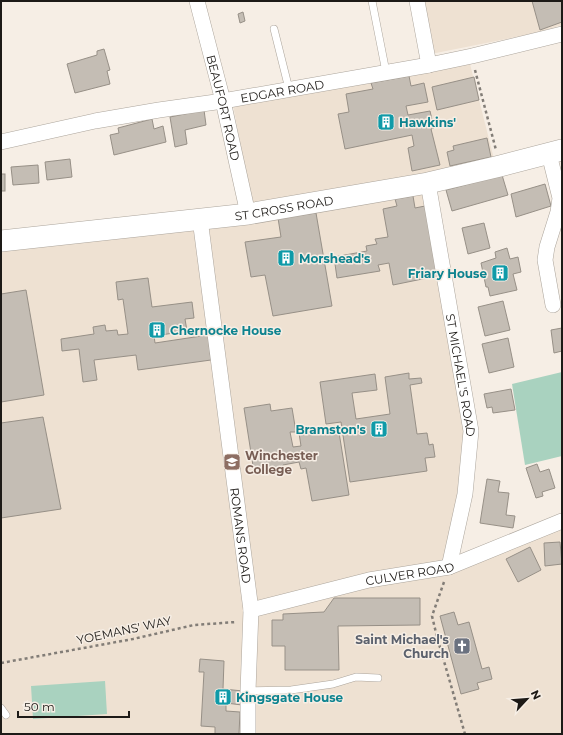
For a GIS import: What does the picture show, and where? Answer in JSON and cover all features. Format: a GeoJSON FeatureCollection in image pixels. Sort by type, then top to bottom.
{"type":"FeatureCollection","features":[{"type":"Feature","properties":{"kind":"main road","name":"ST CROSS ROAD"},"geometry":{"type":"LineString","coordinates":[[1,241],[248,214],[428,183],[555,152]]}},
{"type":"Feature","properties":{"kind":"street","name":"BEAUFORT ROAD"},"geometry":{"type":"LineString","coordinates":[[197,1],[223,101],[248,214]]}},
{"type":"Feature","properties":{"kind":"street"},"geometry":{"type":"LineString","coordinates":[[417,1],[429,65]]}},
{"type":"Feature","properties":{"kind":"street","name":"EDGAR ROAD"},"geometry":{"type":"LineString","coordinates":[[1,142],[95,121],[223,101],[429,65],[562,34]]}},
{"type":"Feature","properties":{"kind":"street"},"geometry":{"type":"LineString","coordinates":[[553,305],[545,260],[547,247],[558,212],[560,198],[555,152]]}},
{"type":"Feature","properties":{"kind":"street","name":"ST MICHAEL'S ROAD"},"geometry":{"type":"LineString","coordinates":[[428,183],[471,431],[465,494],[449,567]]}},
{"type":"Feature","properties":{"kind":"street","name":"ROMANS ROAD"},"geometry":{"type":"LineString","coordinates":[[200,219],[251,616],[248,734]]}},
{"type":"Feature","properties":{"kind":"street","name":"CULVER ROAD"},"geometry":{"type":"LineString","coordinates":[[251,616],[369,580],[449,567],[562,521]]}},
{"type":"Feature","properties":{"kind":"lane"},"geometry":{"type":"LineString","coordinates":[[372,1],[386,72]]}},
{"type":"Feature","properties":{"kind":"lane"},"geometry":{"type":"LineString","coordinates":[[274,29],[289,89]]}},
{"type":"Feature","properties":{"kind":"lane"},"geometry":{"type":"LineString","coordinates":[[248,691],[291,690],[333,684],[356,677],[378,678]]}},
{"type":"Feature","properties":{"kind":"lane"},"geometry":{"type":"LineString","coordinates":[[1,708],[6,715]]}},
{"type":"Feature","properties":{"kind":"path"},"geometry":{"type":"LineString","coordinates":[[472,56],[500,166]]}},
{"type":"Feature","properties":{"kind":"path"},"geometry":{"type":"LineString","coordinates":[[449,567],[432,616],[465,734]]}},
{"type":"Feature","properties":{"kind":"path","name":"YOEMANS' WAY"},"geometry":{"type":"LineString","coordinates":[[1,663],[134,639],[194,625],[251,616]]}},
{"type":"Feature","properties":{"kind":"shaded area"},"geometry":{"type":"Polygon","coordinates":[[[422,1],[562,1],[562,25],[536,33],[431,54],[422,1]]]}},
{"type":"Feature","properties":{"kind":"shaded area"},"geometry":{"type":"Polygon","coordinates":[[[470,64],[494,159],[450,169],[252,205],[233,105],[470,64]]]}},
{"type":"Feature","properties":{"kind":"shaded area","name":"Winchester College"},"geometry":{"type":"Polygon","coordinates":[[[425,191],[466,431],[460,494],[442,571],[562,524],[562,734],[1,734],[1,249],[425,191]]]}},
{"type":"Feature","properties":{"kind":"green space"},"geometry":{"type":"Polygon","coordinates":[[[562,372],[562,456],[525,465],[512,384],[562,372]]]}},
{"type":"Feature","properties":{"kind":"green space"},"geometry":{"type":"Polygon","coordinates":[[[105,681],[107,714],[33,719],[31,686],[105,681]]]}},
{"type":"Feature","properties":{"kind":"building"},"geometry":{"type":"Polygon","coordinates":[[[532,1],[562,1],[562,22],[540,30],[532,1]]]}},
{"type":"Feature","properties":{"kind":"building"},"geometry":{"type":"Polygon","coordinates":[[[243,12],[245,21],[240,23],[238,14],[243,12]]]}},
{"type":"Feature","properties":{"kind":"building"},"geometry":{"type":"Polygon","coordinates":[[[104,49],[110,70],[107,71],[110,84],[75,93],[67,64],[97,55],[97,51],[104,49]]]}},
{"type":"Feature","properties":{"kind":"building","name":"Hawkins'"},"geometry":{"type":"Polygon","coordinates":[[[409,76],[411,86],[424,83],[428,102],[406,106],[408,115],[430,111],[434,128],[431,129],[440,165],[412,171],[408,148],[414,146],[412,135],[345,149],[338,114],[349,112],[346,94],[373,89],[371,83],[409,76]]]}},
{"type":"Feature","properties":{"kind":"building"},"geometry":{"type":"Polygon","coordinates":[[[474,77],[479,100],[437,110],[432,87],[474,77]]]}},
{"type":"Feature","properties":{"kind":"building"},"geometry":{"type":"Polygon","coordinates":[[[204,110],[206,125],[185,130],[187,144],[175,147],[170,117],[204,110]]]}},
{"type":"Feature","properties":{"kind":"building"},"geometry":{"type":"Polygon","coordinates":[[[152,119],[154,129],[163,126],[166,142],[114,155],[110,135],[119,133],[118,128],[152,119]]]}},
{"type":"Feature","properties":{"kind":"building"},"geometry":{"type":"Polygon","coordinates":[[[487,138],[491,157],[450,166],[447,152],[454,150],[453,146],[487,138]]]}},
{"type":"Feature","properties":{"kind":"building"},"geometry":{"type":"Polygon","coordinates":[[[70,159],[72,177],[47,180],[45,162],[70,159]]]}},
{"type":"Feature","properties":{"kind":"building"},"geometry":{"type":"Polygon","coordinates":[[[38,165],[39,183],[13,185],[11,167],[38,165]]]}},
{"type":"Feature","properties":{"kind":"building"},"geometry":{"type":"Polygon","coordinates":[[[1,174],[5,174],[5,191],[1,191],[1,174]]]}},
{"type":"Feature","properties":{"kind":"building"},"geometry":{"type":"Polygon","coordinates":[[[502,175],[508,195],[452,211],[446,190],[502,175]]]}},
{"type":"Feature","properties":{"kind":"building"},"geometry":{"type":"Polygon","coordinates":[[[545,184],[551,206],[516,217],[511,194],[545,184]]]}},
{"type":"Feature","properties":{"kind":"building"},"geometry":{"type":"Polygon","coordinates":[[[413,196],[415,208],[425,206],[437,276],[393,285],[389,263],[378,265],[380,271],[337,278],[334,257],[367,251],[366,246],[377,244],[375,239],[388,237],[383,209],[397,206],[395,199],[413,196]]]}},
{"type":"Feature","properties":{"kind":"building","name":"Morshead's"},"geometry":{"type":"Polygon","coordinates":[[[316,213],[332,306],[273,316],[265,275],[251,277],[245,242],[281,237],[278,218],[316,213]]]}},
{"type":"Feature","properties":{"kind":"building"},"geometry":{"type":"Polygon","coordinates":[[[484,223],[490,248],[468,254],[462,228],[484,223]]]}},
{"type":"Feature","properties":{"kind":"building","name":"Friary House"},"geometry":{"type":"Polygon","coordinates":[[[507,248],[510,259],[518,257],[521,272],[513,274],[517,290],[490,296],[488,287],[486,287],[481,263],[496,258],[495,252],[507,248]]]}},
{"type":"Feature","properties":{"kind":"building","name":"Chernocke House"},"geometry":{"type":"Polygon","coordinates":[[[148,278],[152,307],[192,302],[194,318],[185,319],[187,331],[154,336],[155,343],[208,335],[211,360],[138,370],[136,355],[94,360],[97,380],[83,382],[79,349],[62,351],[61,339],[94,334],[93,327],[105,325],[106,331],[117,330],[118,335],[128,334],[123,299],[118,300],[116,282],[148,278]]]}},
{"type":"Feature","properties":{"kind":"building"},"geometry":{"type":"Polygon","coordinates":[[[26,290],[44,395],[1,402],[1,294],[26,290]]]}},
{"type":"Feature","properties":{"kind":"building"},"geometry":{"type":"Polygon","coordinates":[[[503,301],[510,330],[485,336],[478,307],[503,301]]]}},
{"type":"Feature","properties":{"kind":"building"},"geometry":{"type":"Polygon","coordinates":[[[562,328],[562,351],[554,353],[551,330],[562,328]]]}},
{"type":"Feature","properties":{"kind":"building"},"geometry":{"type":"Polygon","coordinates":[[[508,338],[514,367],[489,373],[482,344],[508,338]]]}},
{"type":"Feature","properties":{"kind":"building","name":"Bramston's"},"geometry":{"type":"Polygon","coordinates":[[[409,373],[409,379],[421,378],[422,383],[410,385],[417,434],[427,433],[429,445],[433,444],[435,457],[425,458],[427,471],[350,482],[341,422],[326,424],[320,382],[375,374],[377,390],[352,393],[356,419],[390,414],[385,377],[409,373]]]}},
{"type":"Feature","properties":{"kind":"building"},"geometry":{"type":"Polygon","coordinates":[[[511,389],[515,410],[493,413],[492,407],[487,408],[484,394],[511,389]]]}},
{"type":"Feature","properties":{"kind":"building"},"geometry":{"type":"Polygon","coordinates":[[[270,404],[271,411],[292,408],[296,432],[290,432],[293,447],[301,446],[299,433],[338,426],[349,495],[312,501],[306,468],[301,469],[299,462],[283,465],[283,467],[254,472],[244,408],[270,404]]]}},
{"type":"Feature","properties":{"kind":"building"},"geometry":{"type":"Polygon","coordinates":[[[43,417],[61,509],[1,518],[1,423],[43,417]]]}},
{"type":"Feature","properties":{"kind":"building"},"geometry":{"type":"Polygon","coordinates":[[[537,464],[540,472],[549,469],[555,488],[542,492],[543,496],[536,498],[526,468],[537,464]]]}},
{"type":"Feature","properties":{"kind":"building"},"geometry":{"type":"Polygon","coordinates":[[[487,479],[500,481],[498,492],[509,493],[506,515],[515,516],[513,528],[480,523],[487,479]]]}},
{"type":"Feature","properties":{"kind":"building"},"geometry":{"type":"Polygon","coordinates":[[[560,542],[562,564],[545,566],[544,543],[560,542]]]}},
{"type":"Feature","properties":{"kind":"building"},"geometry":{"type":"Polygon","coordinates":[[[530,547],[541,570],[518,582],[506,559],[530,547]]]}},
{"type":"Feature","properties":{"kind":"building"},"geometry":{"type":"Polygon","coordinates":[[[334,598],[420,598],[420,625],[338,626],[339,670],[285,670],[285,646],[272,646],[272,620],[283,620],[283,614],[324,612],[334,598]]]}},
{"type":"Feature","properties":{"kind":"building","name":"Saint Michael's Church"},"geometry":{"type":"Polygon","coordinates":[[[454,612],[458,625],[469,622],[482,669],[489,667],[492,679],[477,683],[479,689],[461,694],[440,616],[454,612]]]}},
{"type":"Feature","properties":{"kind":"building","name":"Kingsgate House"},"geometry":{"type":"Polygon","coordinates":[[[200,659],[224,661],[223,689],[243,691],[242,705],[226,703],[226,711],[240,712],[239,734],[215,734],[215,727],[201,726],[204,672],[199,672],[200,659]]]}},
{"type":"Feature","properties":{"kind":"place","name":"Hawkins'"},"geometry":{"type":"Point","coordinates":[386,122]}},
{"type":"Feature","properties":{"kind":"place","name":"Morshead's"},"geometry":{"type":"Point","coordinates":[286,258]}},
{"type":"Feature","properties":{"kind":"place","name":"Friary House"},"geometry":{"type":"Point","coordinates":[500,273]}},
{"type":"Feature","properties":{"kind":"place","name":"Chernocke House"},"geometry":{"type":"Point","coordinates":[157,330]}},
{"type":"Feature","properties":{"kind":"place","name":"Bramston's"},"geometry":{"type":"Point","coordinates":[379,429]}},
{"type":"Feature","properties":{"kind":"place","name":"Winchester College"},"geometry":{"type":"Point","coordinates":[232,462]}},
{"type":"Feature","properties":{"kind":"place","name":"Saint Michael's Church"},"geometry":{"type":"Point","coordinates":[462,646]}},
{"type":"Feature","properties":{"kind":"place","name":"Kingsgate House"},"geometry":{"type":"Point","coordinates":[223,697]}}]}
